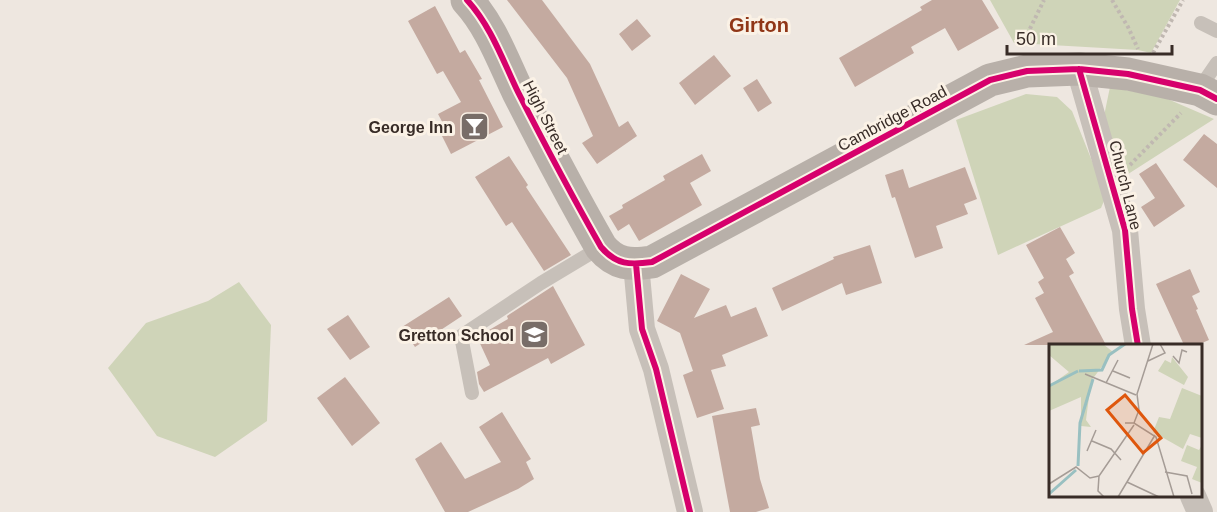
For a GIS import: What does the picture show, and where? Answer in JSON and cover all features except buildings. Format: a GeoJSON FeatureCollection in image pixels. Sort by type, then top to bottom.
{"type":"FeatureCollection","features":[{"type":"Feature","properties":{"kind":"street","name":"High Street"},"geometry":{"type":"LineString","coordinates":[[466,0],[475,9],[494,42],[554,163],[601,247]]}},
{"type":"Feature","properties":{"kind":"street","name":"Cambridge Road"},"geometry":{"type":"LineString","coordinates":[[636,264],[652,262],[990,80],[1026,71],[1079,69],[1128,74],[1200,100]]}},
{"type":"Feature","properties":{"kind":"street","name":"Church Lane"},"geometry":{"type":"LineString","coordinates":[[1079,69],[1125,230],[1132,309],[1138,344]]}},
{"type":"Feature","properties":{"kind":"street"},"geometry":{"type":"LineString","coordinates":[[601,247],[608,256],[618,262],[636,264],[642,329],[656,369],[690,512]]}},
{"type":"Feature","properties":{"kind":"street"},"geometry":{"type":"LineString","coordinates":[[1194,497],[1200,512]]}},
{"type":"Feature","properties":{"kind":"lane"},"geometry":{"type":"LineString","coordinates":[[1201,23],[1217,32]]}},
{"type":"Feature","properties":{"kind":"lane"},"geometry":{"type":"LineString","coordinates":[[1200,100],[1217,63]]}},
{"type":"Feature","properties":{"kind":"lane"},"geometry":{"type":"LineString","coordinates":[[472,393],[461,336],[541,283],[601,247]]}},
{"type":"Feature","properties":{"kind":"path"},"geometry":{"type":"LineString","coordinates":[[1026,71],[1022,44],[1044,0]]}},
{"type":"Feature","properties":{"kind":"path"},"geometry":{"type":"LineString","coordinates":[[1112,0],[1128,27],[1139,55]]}},
{"type":"Feature","properties":{"kind":"path"},"geometry":{"type":"LineString","coordinates":[[1150,58],[1183,0]]}},
{"type":"Feature","properties":{"kind":"path"},"geometry":{"type":"LineString","coordinates":[[1112,183],[1200,100]]}},
{"type":"Feature","properties":{"kind":"green space"},"geometry":{"type":"Polygon","coordinates":[[[990,0],[1180,0],[1151,53],[1138,50],[1014,43],[990,0]]]}},
{"type":"Feature","properties":{"kind":"green space"},"geometry":{"type":"Polygon","coordinates":[[[1110,87],[1163,97],[1214,119],[1125,176],[1104,116],[1110,87]]]}},
{"type":"Feature","properties":{"kind":"green space"},"geometry":{"type":"Polygon","coordinates":[[[1026,94],[1057,97],[1072,111],[1106,196],[1101,208],[998,255],[956,120],[1026,94]]]}},
{"type":"Feature","properties":{"kind":"green space"},"geometry":{"type":"Polygon","coordinates":[[[239,282],[271,325],[267,421],[215,457],[157,436],[108,368],[146,323],[208,301],[239,282]]]}},
{"type":"Feature","properties":{"kind":"cycle path"},"geometry":{"type":"LineString","coordinates":[[467,0],[490,32],[538,131],[601,247],[612,257],[630,263],[652,262],[990,80],[1027,71],[1079,69],[1128,74],[1200,90],[1217,99]]}},
{"type":"Feature","properties":{"kind":"cycle path"},"geometry":{"type":"LineString","coordinates":[[1079,69],[1125,230],[1138,344]]}},
{"type":"Feature","properties":{"kind":"cycle path"},"geometry":{"type":"LineString","coordinates":[[636,264],[642,329],[656,369],[690,512]]}},
{"type":"Feature","properties":{"kind":"place","name":"George Inn"},"geometry":{"type":"Point","coordinates":[474,127]}},
{"type":"Feature","properties":{"kind":"place","name":"Gretton School"},"geometry":{"type":"Point","coordinates":[535,335]}},
{"type":"Feature","properties":{"kind":"district","name":"Girton"},"geometry":{"type":"Point","coordinates":[759,25]}}]}
